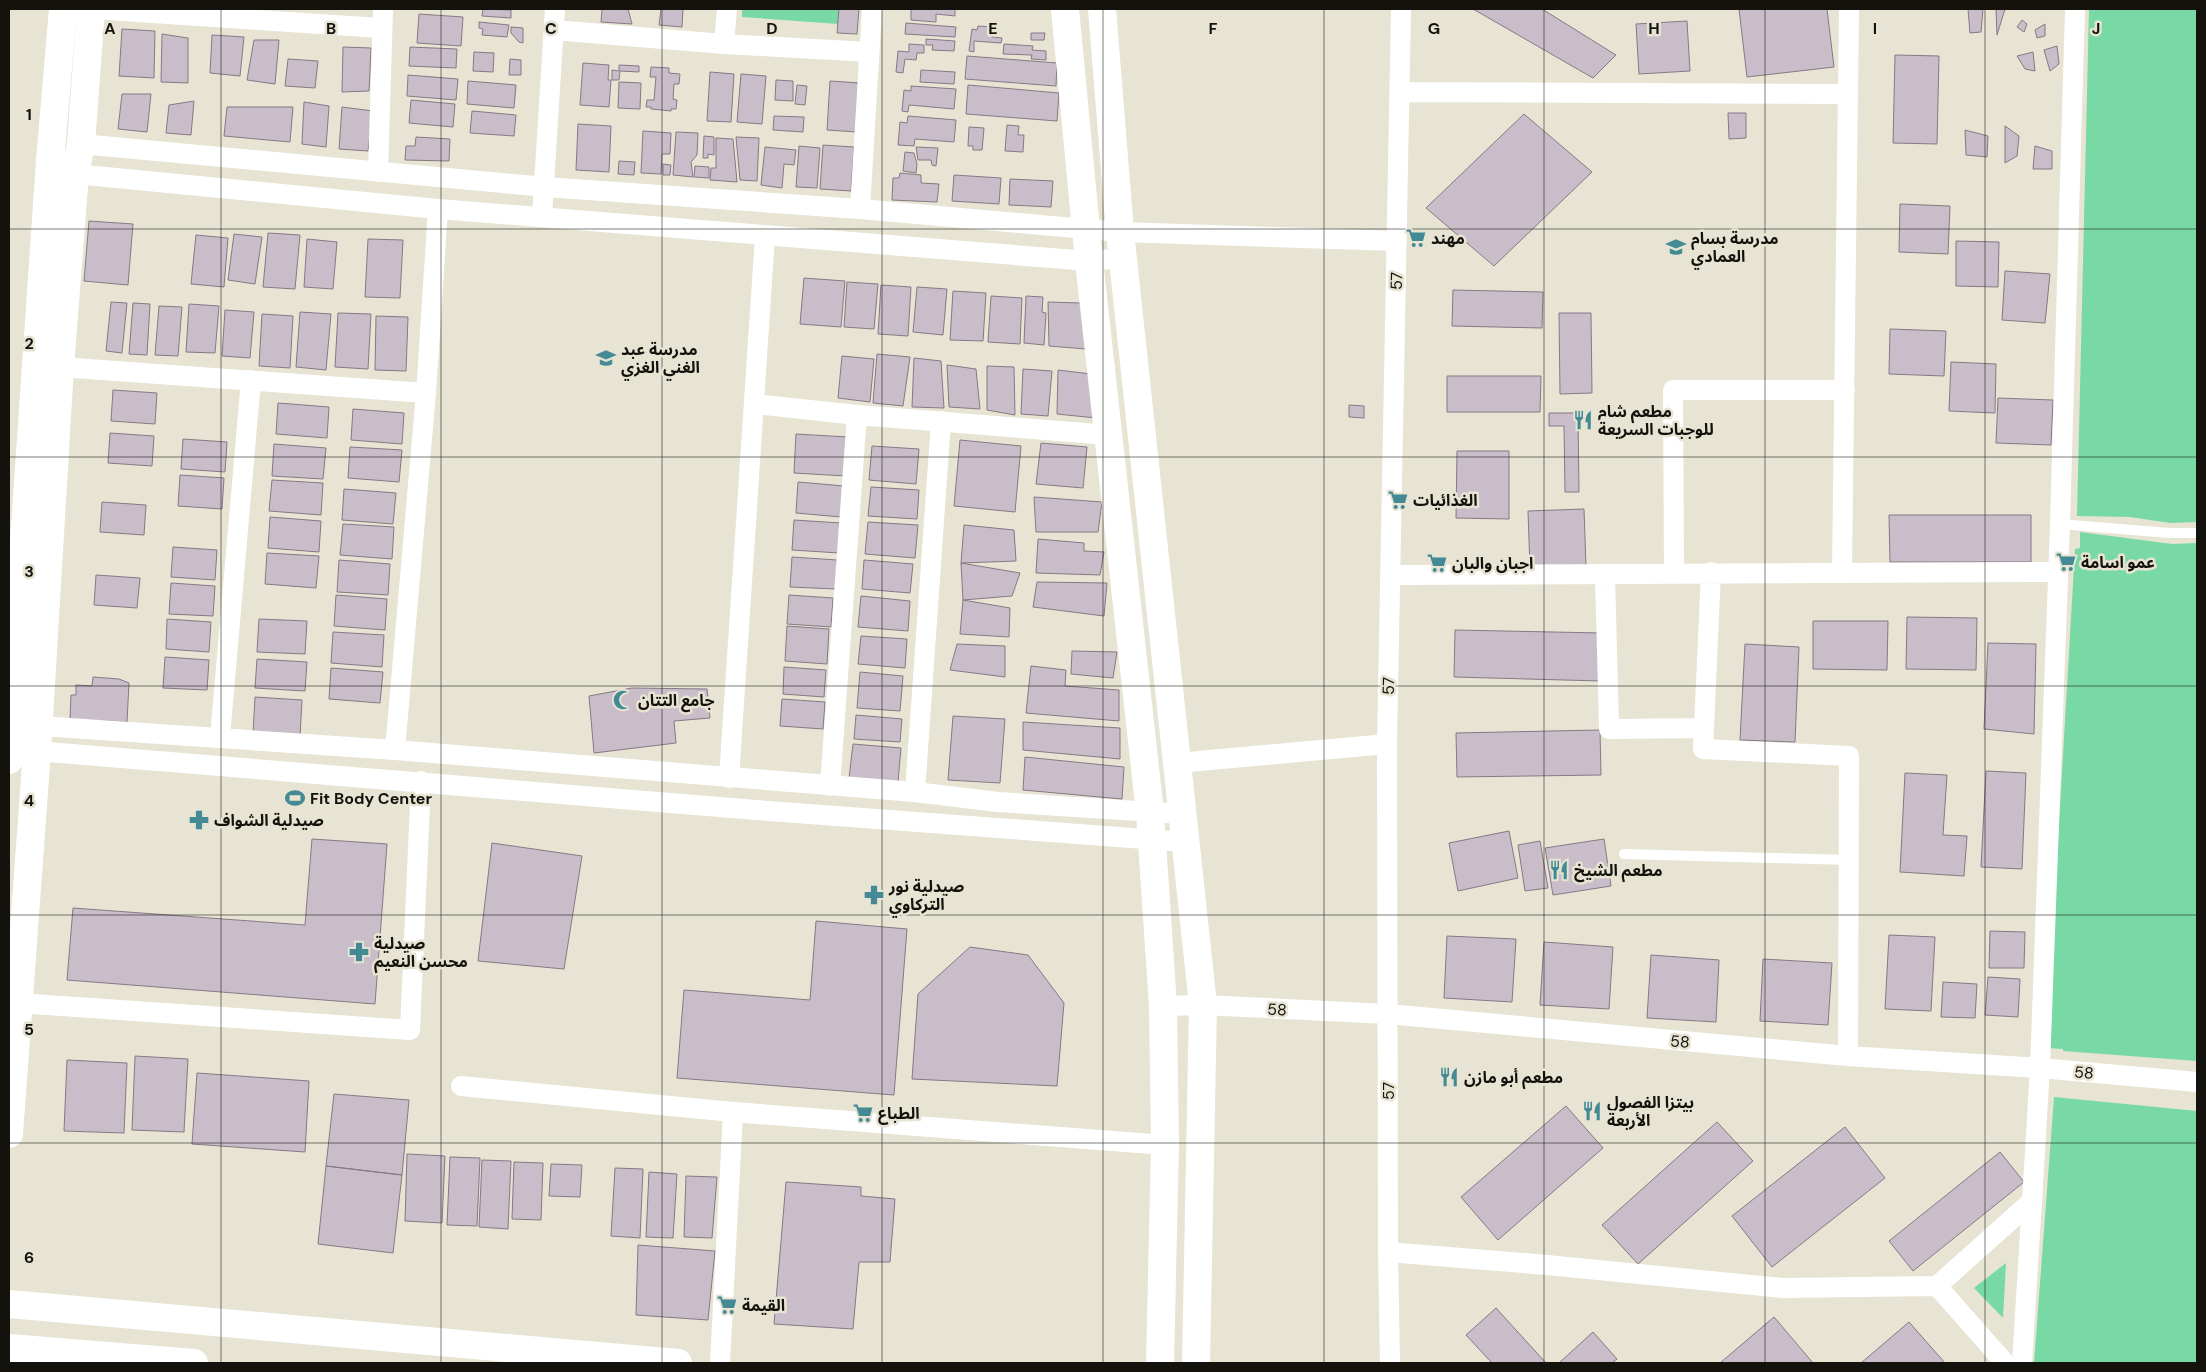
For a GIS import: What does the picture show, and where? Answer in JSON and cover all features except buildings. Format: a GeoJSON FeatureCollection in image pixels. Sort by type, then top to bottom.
{"type":"FeatureCollection","features":[{"type":"Feature","properties":{"kind":"main road"},"geometry":{"type":"LineString","coordinates":[[9,741],[50,161],[63,9]]}},
{"type":"Feature","properties":{"kind":"main road"},"geometry":{"type":"LineString","coordinates":[[9,1134],[38,739],[60,367],[75,174],[81,144],[91,9]]}},
{"type":"Feature","properties":{"kind":"main road"},"geometry":{"type":"LineString","coordinates":[[1065,9],[1086,228],[1110,436],[1152,840],[1163,1006],[1165,1145],[1160,1363]]}},
{"type":"Feature","properties":{"kind":"main road"},"geometry":{"type":"LineString","coordinates":[[1102,9],[1122,245],[1203,1005],[1196,1363]]}},
{"type":"Feature","properties":{"kind":"main road"},"geometry":{"type":"LineString","coordinates":[[9,1304],[678,1363]]}},
{"type":"Feature","properties":{"kind":"main road"},"geometry":{"type":"LineString","coordinates":[[9,1348],[194,1363]]}},
{"type":"Feature","properties":{"kind":"street"},"geometry":{"type":"LineString","coordinates":[[91,9],[382,18],[378,172]]}},
{"type":"Feature","properties":{"kind":"street"},"geometry":{"type":"LineString","coordinates":[[542,216],[555,9]]}},
{"type":"Feature","properties":{"kind":"street"},"geometry":{"type":"LineString","coordinates":[[724,44],[727,9]]}},
{"type":"Feature","properties":{"kind":"street"},"geometry":{"type":"LineString","coordinates":[[860,209],[872,9]]}},
{"type":"Feature","properties":{"kind":"street","name":"57"},"geometry":{"type":"LineString","coordinates":[[1390,1363],[1387,744],[1401,9]]}},
{"type":"Feature","properties":{"kind":"street"},"geometry":{"type":"LineString","coordinates":[[1842,571],[1849,9]]}},
{"type":"Feature","properties":{"kind":"street"},"geometry":{"type":"LineString","coordinates":[[2022,1363],[2040,1068],[2060,524],[2075,9]]}},
{"type":"Feature","properties":{"kind":"street"},"geometry":{"type":"LineString","coordinates":[[554,30],[724,44],[869,52]]}},
{"type":"Feature","properties":{"kind":"street"},"geometry":{"type":"LineString","coordinates":[[1400,92],[1848,94]]}},
{"type":"Feature","properties":{"kind":"street"},"geometry":{"type":"LineString","coordinates":[[81,144],[545,187],[860,209],[1086,228],[1122,245]]}},
{"type":"Feature","properties":{"kind":"street"},"geometry":{"type":"LineString","coordinates":[[75,174],[438,209],[1090,261],[1122,245],[1397,241]]}},
{"type":"Feature","properties":{"kind":"street"},"geometry":{"type":"LineString","coordinates":[[395,750],[426,392],[438,209]]}},
{"type":"Feature","properties":{"kind":"street"},"geometry":{"type":"LineString","coordinates":[[729,778],[765,236]]}},
{"type":"Feature","properties":{"kind":"street"},"geometry":{"type":"LineString","coordinates":[[60,367],[426,392]]}},
{"type":"Feature","properties":{"kind":"street"},"geometry":{"type":"LineString","coordinates":[[220,737],[251,380]]}},
{"type":"Feature","properties":{"kind":"street"},"geometry":{"type":"LineString","coordinates":[[1674,573],[1673,390],[1845,390]]}},
{"type":"Feature","properties":{"kind":"street"},"geometry":{"type":"LineString","coordinates":[[755,404],[857,415],[1110,436]]}},
{"type":"Feature","properties":{"kind":"street"},"geometry":{"type":"LineString","coordinates":[[830,786],[857,415]]}},
{"type":"Feature","properties":{"kind":"street"},"geometry":{"type":"LineString","coordinates":[[915,792],[942,421]]}},
{"type":"Feature","properties":{"kind":"street"},"geometry":{"type":"LineString","coordinates":[[1390,575],[1842,571],[2057,572]]}},
{"type":"Feature","properties":{"kind":"street"},"geometry":{"type":"LineString","coordinates":[[1711,572],[1703,749],[1849,756],[1848,1056]]}},
{"type":"Feature","properties":{"kind":"street"},"geometry":{"type":"LineString","coordinates":[[1606,574],[1609,729],[1704,728]]}},
{"type":"Feature","properties":{"kind":"street"},"geometry":{"type":"LineString","coordinates":[[9,741],[220,737],[915,792],[998,802],[1183,814]]}},
{"type":"Feature","properties":{"kind":"street"},"geometry":{"type":"LineString","coordinates":[[38,739],[422,782],[1185,842]]}},
{"type":"Feature","properties":{"kind":"street"},"geometry":{"type":"LineString","coordinates":[[1177,763],[1387,744]]}},
{"type":"Feature","properties":{"kind":"street"},"geometry":{"type":"LineString","coordinates":[[18,1002],[410,1030],[422,782]]}},
{"type":"Feature","properties":{"kind":"street","name":"58"},"geometry":{"type":"LineString","coordinates":[[1163,1006],[1203,1005],[1388,1014],[1848,1056],[2040,1068],[2197,1082]]}},
{"type":"Feature","properties":{"kind":"street"},"geometry":{"type":"LineString","coordinates":[[461,1086],[733,1112],[1165,1145]]}},
{"type":"Feature","properties":{"kind":"street"},"geometry":{"type":"LineString","coordinates":[[720,1363],[733,1112]]}},
{"type":"Feature","properties":{"kind":"street"},"geometry":{"type":"LineString","coordinates":[[1388,1252],[1547,1265],[1782,1288],[1937,1286],[2032,1201]]}},
{"type":"Feature","properties":{"kind":"street"},"geometry":{"type":"LineString","coordinates":[[1937,1286],[2005,1363]]}},
{"type":"Feature","properties":{"kind":"lane"},"geometry":{"type":"LineString","coordinates":[[2060,524],[2169,533],[2197,533]]}},
{"type":"Feature","properties":{"kind":"lane"},"geometry":{"type":"LineString","coordinates":[[1624,854],[1849,860]]}},
{"type":"Feature","properties":{"kind":"green space"},"geometry":{"type":"Polygon","coordinates":[[[742,9],[853,9],[852,25],[742,17],[742,9]]]}},
{"type":"Feature","properties":{"kind":"green space"},"geometry":{"type":"Polygon","coordinates":[[[2089,9],[2197,9],[2197,522],[2170,523],[2130,517],[2077,516],[2089,9]]]}},
{"type":"Feature","properties":{"kind":"green space"},"geometry":{"type":"Polygon","coordinates":[[[2080,532],[2172,544],[2197,543],[2197,1061],[2063,1051],[2063,1049],[2046,1048],[2075,549],[2080,548],[2080,532]]]}},
{"type":"Feature","properties":{"kind":"green space"},"geometry":{"type":"Polygon","coordinates":[[[2054,1097],[2197,1111],[2197,1363],[2034,1363],[2054,1097]]]}},
{"type":"Feature","properties":{"kind":"green space"},"geometry":{"type":"Polygon","coordinates":[[[2006,1263],[2003,1318],[1974,1288],[2006,1263]]]}},
{"type":"Feature","properties":{"kind":"place","name":"مهند"},"geometry":{"type":"Point","coordinates":[1416,238]}},
{"type":"Feature","properties":{"kind":"place","name":"مدرسة بسام العمادي"},"geometry":{"type":"Point","coordinates":[1676,247]}},
{"type":"Feature","properties":{"kind":"place","name":"مدرسة عبد الغني الغزي"},"geometry":{"type":"Point","coordinates":[606,358]}},
{"type":"Feature","properties":{"kind":"place","name":"مطعم شام للوجبات السريعة"},"geometry":{"type":"Point","coordinates":[1583,420]}},
{"type":"Feature","properties":{"kind":"place","name":"الغذائيات"},"geometry":{"type":"Point","coordinates":[1398,500]}},
{"type":"Feature","properties":{"kind":"place","name":"عمو اسامة"},"geometry":{"type":"Point","coordinates":[2066,562]}},
{"type":"Feature","properties":{"kind":"place","name":"اجبان والبان"},"geometry":{"type":"Point","coordinates":[1437,563]}},
{"type":"Feature","properties":{"kind":"place","name":"جامع التتان"},"geometry":{"type":"Point","coordinates":[623,700]}},
{"type":"Feature","properties":{"kind":"place","name":"Fit Body Center"},"geometry":{"type":"Point","coordinates":[295,798]}},
{"type":"Feature","properties":{"kind":"place","name":"صيدلية الشواف"},"geometry":{"type":"Point","coordinates":[199,820]}},
{"type":"Feature","properties":{"kind":"place","name":"مطعم الشيخ"},"geometry":{"type":"Point","coordinates":[1559,870]}},
{"type":"Feature","properties":{"kind":"place","name":"صيدلية نور التركاوي"},"geometry":{"type":"Point","coordinates":[874,895]}},
{"type":"Feature","properties":{"kind":"place","name":"صيدلية محسن النعيم"},"geometry":{"type":"Point","coordinates":[359,952]}},
{"type":"Feature","properties":{"kind":"place","name":"مطعم أبو مازن"},"geometry":{"type":"Point","coordinates":[1449,1077]}},
{"type":"Feature","properties":{"kind":"place","name":"بيتزا الفصول الأربعة"},"geometry":{"type":"Point","coordinates":[1592,1111]}},
{"type":"Feature","properties":{"kind":"place","name":"الطباع"},"geometry":{"type":"Point","coordinates":[863,1113]}},
{"type":"Feature","properties":{"kind":"place","name":"القيمة"},"geometry":{"type":"Point","coordinates":[727,1305]}}]}
